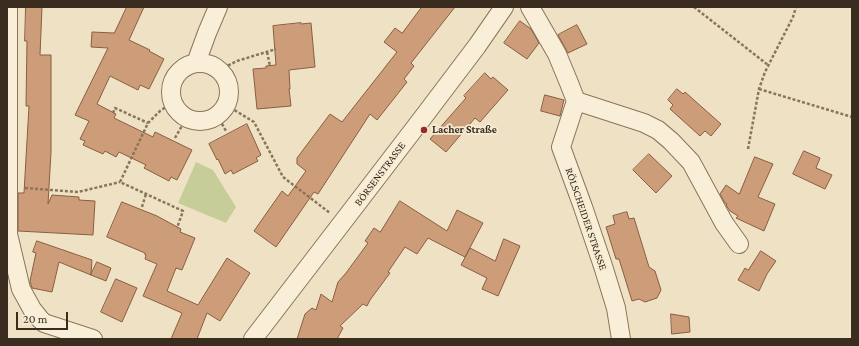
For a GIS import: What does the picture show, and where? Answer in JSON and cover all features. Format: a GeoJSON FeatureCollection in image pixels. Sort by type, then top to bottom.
{"type":"FeatureCollection","features":[{"type":"Feature","properties":{"kind":"street"},"geometry":{"type":"LineString","coordinates":[[8,7],[8,234],[20,284],[24,296],[36,315],[44,323],[93,339]]}},
{"type":"Feature","properties":{"kind":"street"},"geometry":{"type":"LineString","coordinates":[[196,63],[218,7]]}},
{"type":"Feature","properties":{"kind":"street","name":"BÖRSENSTRASSE"},"geometry":{"type":"LineString","coordinates":[[253,339],[477,46],[504,7]]}},
{"type":"Feature","properties":{"kind":"street"},"geometry":{"type":"LineString","coordinates":[[530,7],[557,54],[576,101],[644,123],[658,130],[671,141],[691,162],[724,223],[739,244]]}},
{"type":"Feature","properties":{"kind":"street"},"geometry":{"type":"LineString","coordinates":[[196,63],[208,64],[219,70],[226,79],[229,87],[229,95],[222,110],[211,119],[204,120],[196,120],[181,114],[175,107],[171,90],[172,82],[177,74],[183,68],[196,63]]}},
{"type":"Feature","properties":{"kind":"street","name":"RÖLSCHEIDER STRASSE"},"geometry":{"type":"LineString","coordinates":[[576,101],[561,147],[610,287],[616,308],[621,339]]}},
{"type":"Feature","properties":{"kind":"path"},"geometry":{"type":"LineString","coordinates":[[694,7],[768,65]]}},
{"type":"Feature","properties":{"kind":"path"},"geometry":{"type":"LineString","coordinates":[[748,150],[759,89],[768,65],[793,17],[796,7]]}},
{"type":"Feature","properties":{"kind":"path"},"geometry":{"type":"LineString","coordinates":[[219,70],[237,61],[276,49]]}},
{"type":"Feature","properties":{"kind":"path"},"geometry":{"type":"LineString","coordinates":[[267,52],[270,66]]}},
{"type":"Feature","properties":{"kind":"path"},"geometry":{"type":"LineString","coordinates":[[759,89],[852,117]]}},
{"type":"Feature","properties":{"kind":"path"},"geometry":{"type":"LineString","coordinates":[[120,182],[148,123],[160,111],[173,102]]}},
{"type":"Feature","properties":{"kind":"path"},"geometry":{"type":"LineString","coordinates":[[113,113],[115,108],[148,123]]}},
{"type":"Feature","properties":{"kind":"path"},"geometry":{"type":"LineString","coordinates":[[222,110],[254,122],[283,177],[343,223]]}},
{"type":"Feature","properties":{"kind":"path"},"geometry":{"type":"LineString","coordinates":[[222,110],[226,131]]}},
{"type":"Feature","properties":{"kind":"path"},"geometry":{"type":"LineString","coordinates":[[175,138],[187,117]]}},
{"type":"Feature","properties":{"kind":"path"},"geometry":{"type":"LineString","coordinates":[[8,187],[78,192],[120,182],[183,212],[177,228]]}},
{"type":"Feature","properties":{"kind":"path"},"geometry":{"type":"LineString","coordinates":[[142,207],[146,194]]}},
{"type":"Feature","properties":{"kind":"green space"},"geometry":{"type":"Polygon","coordinates":[[[196,162],[213,170],[236,207],[226,223],[178,203],[196,162]]]}},
{"type":"Feature","properties":{"kind":"building"},"geometry":{"type":"Polygon","coordinates":[[[26,7],[42,7],[40,55],[51,55],[51,152],[48,204],[52,195],[79,197],[79,200],[95,201],[93,235],[18,231],[18,193],[24,193],[29,106],[26,106],[26,7]]]}},
{"type":"Feature","properties":{"kind":"building"},"geometry":{"type":"Polygon","coordinates":[[[127,7],[144,7],[129,40],[150,50],[149,51],[164,59],[149,89],[140,85],[138,90],[110,76],[97,104],[116,114],[114,118],[153,137],[155,132],[192,150],[177,180],[171,177],[169,181],[144,168],[146,165],[119,152],[116,157],[105,151],[103,154],[83,145],[85,141],[80,139],[89,121],[75,115],[108,48],[91,47],[92,32],[114,33],[127,7]]]}},
{"type":"Feature","properties":{"kind":"building"},"geometry":{"type":"Polygon","coordinates":[[[422,7],[455,7],[411,63],[414,66],[404,79],[407,82],[377,120],[370,114],[318,194],[314,192],[276,247],[254,231],[282,191],[288,196],[306,171],[297,164],[297,158],[330,114],[342,122],[397,52],[384,42],[395,28],[402,33],[422,7]]]}},
{"type":"Feature","properties":{"kind":"building"},"geometry":{"type":"Polygon","coordinates":[[[520,21],[531,29],[539,43],[527,59],[504,43],[520,21]]]}},
{"type":"Feature","properties":{"kind":"building"},"geometry":{"type":"Polygon","coordinates":[[[311,23],[315,67],[289,70],[291,106],[257,109],[253,69],[266,68],[266,66],[276,65],[273,26],[311,23]]]}},
{"type":"Feature","properties":{"kind":"building"},"geometry":{"type":"Polygon","coordinates":[[[577,25],[587,44],[568,53],[558,35],[577,25]]]}},
{"type":"Feature","properties":{"kind":"building"},"geometry":{"type":"Polygon","coordinates":[[[485,73],[491,79],[493,77],[508,90],[480,122],[475,118],[446,152],[430,139],[466,98],[464,96],[485,73]]]}},
{"type":"Feature","properties":{"kind":"building"},"geometry":{"type":"Polygon","coordinates":[[[677,89],[683,94],[685,92],[721,124],[711,136],[705,131],[700,136],[670,109],[673,105],[668,100],[677,89]]]}},
{"type":"Feature","properties":{"kind":"building"},"geometry":{"type":"Polygon","coordinates":[[[545,95],[564,100],[560,116],[541,111],[545,95]]]}},
{"type":"Feature","properties":{"kind":"building"},"geometry":{"type":"Polygon","coordinates":[[[247,124],[261,155],[256,158],[258,161],[233,174],[231,170],[225,174],[209,144],[247,124]]]}},
{"type":"Feature","properties":{"kind":"building"},"geometry":{"type":"Polygon","coordinates":[[[804,151],[820,158],[816,168],[832,175],[825,189],[793,174],[804,151]]]}},
{"type":"Feature","properties":{"kind":"building"},"geometry":{"type":"Polygon","coordinates":[[[649,154],[672,176],[656,193],[633,170],[649,154]]]}},
{"type":"Feature","properties":{"kind":"building"},"geometry":{"type":"Polygon","coordinates":[[[755,157],[773,164],[758,197],[775,204],[764,231],[736,218],[738,216],[730,211],[720,194],[726,185],[739,194],[755,157]]]}},
{"type":"Feature","properties":{"kind":"building"},"geometry":{"type":"Polygon","coordinates":[[[400,201],[447,231],[457,210],[483,223],[465,257],[428,238],[417,254],[405,247],[388,272],[390,273],[367,306],[363,304],[340,326],[343,328],[337,339],[297,339],[305,314],[312,308],[316,310],[321,294],[332,302],[338,282],[368,243],[365,241],[374,228],[380,232],[400,201]]]}},
{"type":"Feature","properties":{"kind":"building"},"geometry":{"type":"Polygon","coordinates":[[[122,202],[157,216],[181,229],[180,232],[195,238],[182,270],[176,268],[167,291],[198,305],[227,258],[250,273],[220,321],[207,313],[197,339],[171,339],[182,313],[143,296],[157,264],[145,259],[145,253],[107,237],[122,202]]]}},
{"type":"Feature","properties":{"kind":"building"},"geometry":{"type":"Polygon","coordinates":[[[627,212],[629,219],[634,218],[649,267],[655,271],[661,290],[657,298],[645,302],[639,299],[632,301],[619,259],[616,259],[606,227],[615,224],[613,216],[627,212]]]}},
{"type":"Feature","properties":{"kind":"building"},"geometry":{"type":"Polygon","coordinates":[[[504,239],[520,246],[498,296],[482,289],[487,278],[461,265],[470,248],[495,261],[504,239]]]}},
{"type":"Feature","properties":{"kind":"building"},"geometry":{"type":"Polygon","coordinates":[[[37,241],[92,260],[91,275],[59,262],[52,292],[32,288],[30,281],[36,253],[33,252],[37,241]]]}},
{"type":"Feature","properties":{"kind":"building"},"geometry":{"type":"Polygon","coordinates":[[[761,251],[776,261],[767,274],[759,291],[738,280],[745,268],[748,270],[761,251]]]}},
{"type":"Feature","properties":{"kind":"building"},"geometry":{"type":"Polygon","coordinates":[[[97,262],[111,268],[106,281],[91,275],[97,262]]]}},
{"type":"Feature","properties":{"kind":"building"},"geometry":{"type":"Polygon","coordinates":[[[116,279],[137,288],[122,322],[101,312],[116,279]]]}},
{"type":"Feature","properties":{"kind":"building"},"geometry":{"type":"Polygon","coordinates":[[[671,314],[689,317],[690,332],[672,334],[671,314]]]}},
{"type":"Feature","properties":{"kind":"place","name":"Lacher Straße"},"geometry":{"type":"Point","coordinates":[424,130]}}]}
